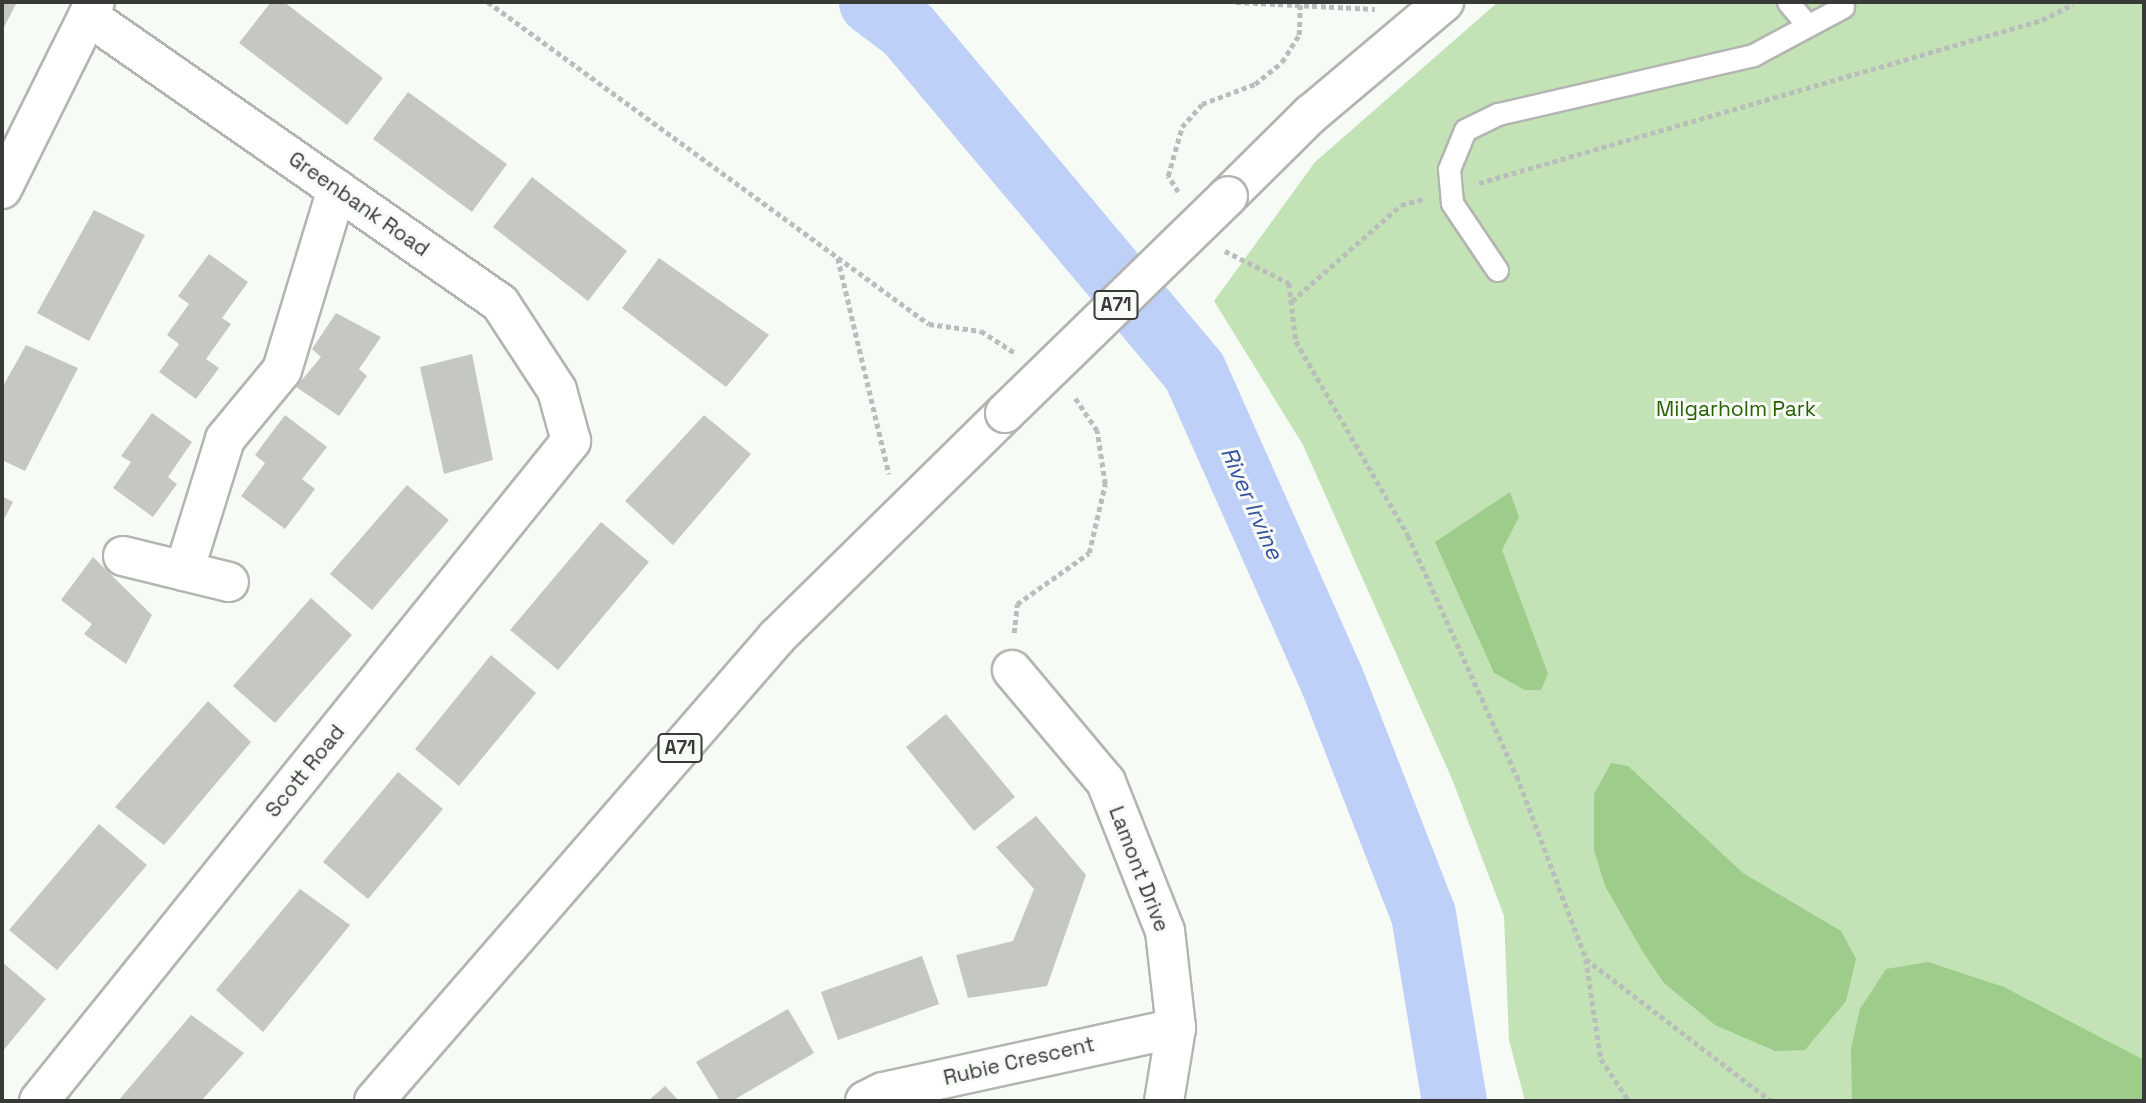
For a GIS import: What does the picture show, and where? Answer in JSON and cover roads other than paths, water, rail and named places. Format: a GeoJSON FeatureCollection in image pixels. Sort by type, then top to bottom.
{"type":"FeatureCollection","features":[{"type":"Feature","properties":{"kind":"street","name":"A71"},"geometry":{"type":"LineString","coordinates":[[374,1101],[777,637],[1311,114],[1444,2]]}},
{"type":"Feature","properties":{"kind":"street"},"geometry":{"type":"LineString","coordinates":[[2,189],[92,9]]}},
{"type":"Feature","properties":{"kind":"street","name":"Greenbank Road"},"geometry":{"type":"LineString","coordinates":[[92,9],[337,189],[500,303],[557,390],[571,441]]}},
{"type":"Feature","properties":{"kind":"street"},"geometry":{"type":"LineString","coordinates":[[184,571],[225,439],[282,370],[337,189]]}},
{"type":"Feature","properties":{"kind":"street","name":"Scott Road"},"geometry":{"type":"LineString","coordinates":[[39,1101],[571,441]]}},
{"type":"Feature","properties":{"kind":"street"},"geometry":{"type":"LineString","coordinates":[[123,556],[229,582]]}},
{"type":"Feature","properties":{"kind":"street","name":"Lamont Drive"},"geometry":{"type":"LineString","coordinates":[[1012,670],[1106,782],[1165,931],[1175,1028],[1164,1101]]}},
{"type":"Feature","properties":{"kind":"street","name":"Rubie Crescent"},"geometry":{"type":"LineString","coordinates":[[865,1101],[883,1092],[1175,1028]]}},
{"type":"Feature","properties":{"kind":"lane"},"geometry":{"type":"LineString","coordinates":[[1788,2],[1805,22]]}},
{"type":"Feature","properties":{"kind":"lane"},"geometry":{"type":"LineString","coordinates":[[1497,271],[1452,203],[1449,169],[1465,130],[1752,55],[1805,22],[1843,7]]}},
{"type":"Feature","properties":{"kind":"waterway","name":"River Irvine"},"geometry":{"type":"LineString","coordinates":[[871,2],[907,29],[1194,371],[1332,681],[1423,914],[1454,1101]]}},
{"type":"Feature","properties":{"kind":"park label","name":"Milgarholm Park"},"geometry":{"type":"Point","coordinates":[1736,409]}}]}
